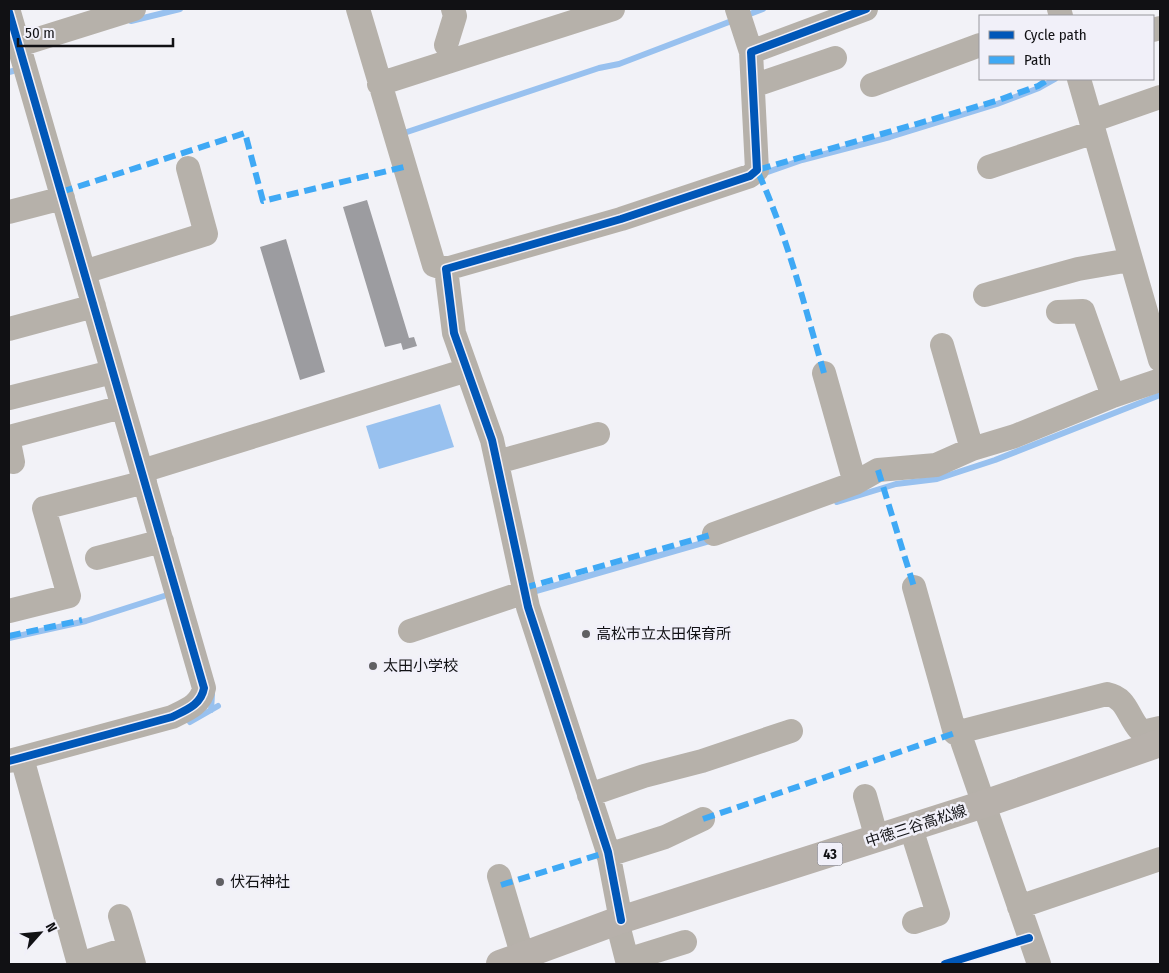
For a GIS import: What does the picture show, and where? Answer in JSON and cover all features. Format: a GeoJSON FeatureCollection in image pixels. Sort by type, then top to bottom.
{"type":"FeatureCollection","features":[{"type":"Feature","properties":{"kind":"main road","name":"中徳三谷高松線"},"geometry":{"type":"LineString","coordinates":[[512,961],[619,921],[984,804],[1160,742]]}},
{"type":"Feature","properties":{"kind":"street"},"geometry":{"type":"LineString","coordinates":[[358,9],[434,265],[446,269],[621,219],[750,176],[757,170],[750,52],[737,9]]}},
{"type":"Feature","properties":{"kind":"street"},"geometry":{"type":"LineString","coordinates":[[446,45],[456,16],[454,9]]}},
{"type":"Feature","properties":{"kind":"street"},"geometry":{"type":"LineString","coordinates":[[379,84],[613,9]]}},
{"type":"Feature","properties":{"kind":"street"},"geometry":{"type":"LineString","coordinates":[[750,52],[866,9]]}},
{"type":"Feature","properties":{"kind":"street"},"geometry":{"type":"LineString","coordinates":[[17,57],[121,10]]}},
{"type":"Feature","properties":{"kind":"street"},"geometry":{"type":"LineString","coordinates":[[9,12],[17,57],[63,198],[122,407],[204,680],[203,696],[193,707],[172,717],[16,759],[80,964],[131,956],[120,916]]}},
{"type":"Feature","properties":{"kind":"street"},"geometry":{"type":"LineString","coordinates":[[872,85],[979,45]]}},
{"type":"Feature","properties":{"kind":"street"},"geometry":{"type":"LineString","coordinates":[[753,86],[835,58]]}},
{"type":"Feature","properties":{"kind":"street"},"geometry":{"type":"LineString","coordinates":[[1079,80],[1160,360]]}},
{"type":"Feature","properties":{"kind":"street"},"geometry":{"type":"LineString","coordinates":[[989,167],[1160,97]]}},
{"type":"Feature","properties":{"kind":"street"},"geometry":{"type":"LineString","coordinates":[[84,272],[206,234],[188,168]]}},
{"type":"Feature","properties":{"kind":"street"},"geometry":{"type":"LineString","coordinates":[[9,212],[63,198]]}},
{"type":"Feature","properties":{"kind":"street"},"geometry":{"type":"LineString","coordinates":[[985,295],[1078,269],[1130,260]]}},
{"type":"Feature","properties":{"kind":"street"},"geometry":{"type":"LineString","coordinates":[[446,269],[454,333],[466,370],[478,397],[497,462],[525,592],[608,855],[627,962],[685,942]]}},
{"type":"Feature","properties":{"kind":"street"},"geometry":{"type":"LineString","coordinates":[[9,329],[94,306]]}},
{"type":"Feature","properties":{"kind":"street"},"geometry":{"type":"LineString","coordinates":[[1058,312],[1083,311],[1113,396]]}},
{"type":"Feature","properties":{"kind":"street"},"geometry":{"type":"LineString","coordinates":[[942,345],[972,450]]}},
{"type":"Feature","properties":{"kind":"street"},"geometry":{"type":"LineString","coordinates":[[9,611],[69,596],[44,508],[466,370]]}},
{"type":"Feature","properties":{"kind":"street"},"geometry":{"type":"LineString","coordinates":[[9,398],[112,372]]}},
{"type":"Feature","properties":{"kind":"street"},"geometry":{"type":"LineString","coordinates":[[824,373],[855,483]]}},
{"type":"Feature","properties":{"kind":"street"},"geometry":{"type":"LineString","coordinates":[[714,534],[855,483],[878,470],[936,466],[972,450],[1015,436],[1113,396],[1160,380]]}},
{"type":"Feature","properties":{"kind":"street"},"geometry":{"type":"LineString","coordinates":[[9,437],[122,407]]}},
{"type":"Feature","properties":{"kind":"street"},"geometry":{"type":"LineString","coordinates":[[497,462],[598,434]]}},
{"type":"Feature","properties":{"kind":"street"},"geometry":{"type":"LineString","coordinates":[[97,558],[162,541]]}},
{"type":"Feature","properties":{"kind":"street"},"geometry":{"type":"LineString","coordinates":[[914,587],[955,733],[1106,694],[1116,696],[1124,703],[1139,729],[1147,731],[1160,728]]}},
{"type":"Feature","properties":{"kind":"street"},"geometry":{"type":"LineString","coordinates":[[410,631],[525,592]]}},
{"type":"Feature","properties":{"kind":"street"},"geometry":{"type":"LineString","coordinates":[[589,795],[644,776],[702,761],[791,731]]}},
{"type":"Feature","properties":{"kind":"street"},"geometry":{"type":"LineString","coordinates":[[960,732],[1039,964]]}},
{"type":"Feature","properties":{"kind":"street"},"geometry":{"type":"LineString","coordinates":[[865,796],[877,839]]}},
{"type":"Feature","properties":{"kind":"street"},"geometry":{"type":"LineString","coordinates":[[608,855],[665,837],[703,819]]}},
{"type":"Feature","properties":{"kind":"street"},"geometry":{"type":"LineString","coordinates":[[911,828],[938,914],[914,922]]}},
{"type":"Feature","properties":{"kind":"street"},"geometry":{"type":"LineString","coordinates":[[1019,907],[1160,859]]}},
{"type":"Feature","properties":{"kind":"street"},"geometry":{"type":"LineString","coordinates":[[499,876],[512,961]]}},
{"type":"Feature","properties":{"kind":"water"},"geometry":{"type":"Polygon","coordinates":[[[440,404],[454,447],[379,469],[366,426],[440,404]]]}},
{"type":"Feature","properties":{"kind":"building"},"geometry":{"type":"Polygon","coordinates":[[[367,200],[409,338],[414,337],[417,346],[403,350],[401,343],[385,347],[343,207],[367,200]]]}},
{"type":"Feature","properties":{"kind":"building"},"geometry":{"type":"Polygon","coordinates":[[[286,239],[325,372],[300,380],[260,247],[286,239]]]}},
{"type":"Feature","properties":{"kind":"waterway"},"geometry":{"type":"LineString","coordinates":[[131,21],[180,9]]}},
{"type":"Feature","properties":{"kind":"waterway"},"geometry":{"type":"LineString","coordinates":[[401,134],[599,68],[619,64],[763,9]]}},
{"type":"Feature","properties":{"kind":"waterway"},"geometry":{"type":"LineString","coordinates":[[9,72],[13,71]]}},
{"type":"Feature","properties":{"kind":"waterway"},"geometry":{"type":"LineString","coordinates":[[762,174],[802,160],[890,137],[997,104],[1039,88],[1053,80]]}},
{"type":"Feature","properties":{"kind":"waterway"},"geometry":{"type":"LineString","coordinates":[[837,502],[896,484],[937,479],[995,460],[1160,395]]}},
{"type":"Feature","properties":{"kind":"waterway"},"geometry":{"type":"LineString","coordinates":[[536,591],[713,540]]}},
{"type":"Feature","properties":{"kind":"waterway"},"geometry":{"type":"LineString","coordinates":[[9,638],[86,621],[164,596]]}},
{"type":"Feature","properties":{"kind":"waterway"},"geometry":{"type":"LineString","coordinates":[[211,710],[212,694]]}},
{"type":"Feature","properties":{"kind":"waterway"},"geometry":{"type":"LineString","coordinates":[[190,722],[218,706]]}},
{"type":"Feature","properties":{"kind":"marked path"},"geometry":{"type":"LineString","coordinates":[[824,373],[786,245],[757,170],[996,101],[1038,86],[1047,80]]}},
{"type":"Feature","properties":{"kind":"marked path"},"geometry":{"type":"LineString","coordinates":[[61,192],[245,133],[263,201],[404,167]]}},
{"type":"Feature","properties":{"kind":"marked path"},"geometry":{"type":"LineString","coordinates":[[878,470],[914,587]]}},
{"type":"Feature","properties":{"kind":"marked path"},"geometry":{"type":"LineString","coordinates":[[524,588],[714,534]]}},
{"type":"Feature","properties":{"kind":"marked path"},"geometry":{"type":"LineString","coordinates":[[9,636],[82,620]]}},
{"type":"Feature","properties":{"kind":"marked path"},"geometry":{"type":"LineString","coordinates":[[703,819],[955,733]]}},
{"type":"Feature","properties":{"kind":"marked path"},"geometry":{"type":"LineString","coordinates":[[501,885],[608,852]]}},
{"type":"Feature","properties":{"kind":"cycle path"},"geometry":{"type":"LineString","coordinates":[[621,920],[608,852],[528,607],[492,440],[454,333],[446,269],[621,219],[750,176],[757,170],[751,52],[866,9]]}},
{"type":"Feature","properties":{"kind":"cycle path"},"geometry":{"type":"LineString","coordinates":[[9,12],[204,688],[200,699],[196,703],[172,717],[9,761]]}},
{"type":"Feature","properties":{"kind":"cycle path"},"geometry":{"type":"LineString","coordinates":[[945,964],[1029,938]]}},
{"type":"Feature","properties":{"kind":"place","name":"高松市立太田保育所"},"geometry":{"type":"Point","coordinates":[586,634]}},
{"type":"Feature","properties":{"kind":"place","name":"太田小学校"},"geometry":{"type":"Point","coordinates":[373,666]}},
{"type":"Feature","properties":{"kind":"place","name":"伏石神社"},"geometry":{"type":"Point","coordinates":[220,882]}}]}
